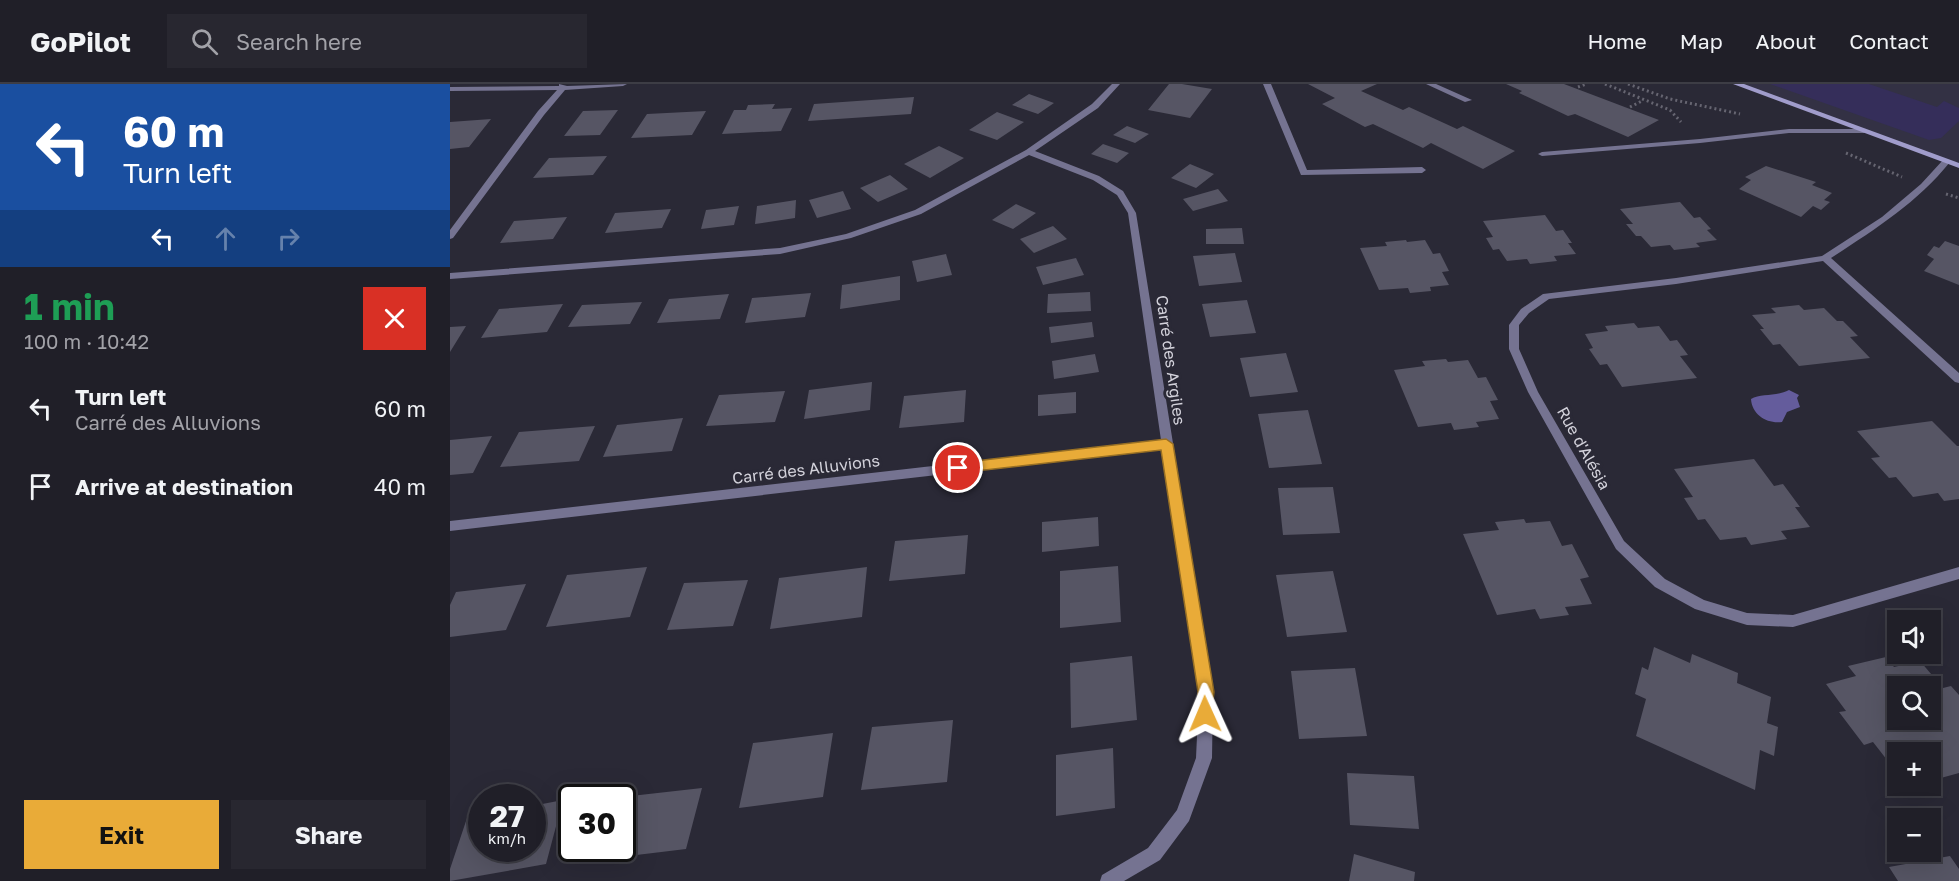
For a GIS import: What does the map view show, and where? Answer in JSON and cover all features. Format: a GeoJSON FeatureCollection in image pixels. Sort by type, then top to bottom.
{"type":"FeatureCollection","features":[{"type":"Feature","properties":{"kind":"main road"},"geometry":{"type":"LineString","coordinates":[[1737,84],[1959,166]]}},
{"type":"Feature","properties":{"kind":"street"},"geometry":{"type":"LineString","coordinates":[[450,89],[623,84]]}},
{"type":"Feature","properties":{"kind":"street"},"geometry":{"type":"LineString","coordinates":[[450,276],[780,251],[848,236],[918,212],[1029,152],[1095,106],[1116,84]]}},
{"type":"Feature","properties":{"kind":"street"},"geometry":{"type":"LineString","coordinates":[[1267,84],[1304,173],[1422,170]]}},
{"type":"Feature","properties":{"kind":"street"},"geometry":{"type":"LineString","coordinates":[[1430,84],[1468,100]]}},
{"type":"Feature","properties":{"kind":"street"},"geometry":{"type":"LineString","coordinates":[[450,236],[563,86]]}},
{"type":"Feature","properties":{"kind":"street"},"geometry":{"type":"LineString","coordinates":[[1542,154],[1789,131],[1864,131]]}},
{"type":"Feature","properties":{"kind":"street","name":"Carré des Argiles"},"geometry":{"type":"LineString","coordinates":[[1029,152],[1096,178],[1120,193],[1132,213],[1206,692],[1203,758],[1183,815],[1154,854],[1108,881]]}},
{"type":"Feature","properties":{"kind":"street","name":"Rue d'Alésia"},"geometry":{"type":"LineString","coordinates":[[1946,162],[1924,186],[1885,219],[1825,258],[1687,280],[1546,296],[1525,311],[1514,325],[1514,349],[1533,392],[1620,545],[1660,583],[1700,605],[1747,619],[1793,621],[1959,573]]}},
{"type":"Feature","properties":{"kind":"street"},"geometry":{"type":"LineString","coordinates":[[1825,258],[1959,379]]}},
{"type":"Feature","properties":{"kind":"street","name":"Carré des Alluvions"},"geometry":{"type":"LineString","coordinates":[[450,526],[1166,444]]}},
{"type":"Feature","properties":{"kind":"path"},"geometry":{"type":"LineString","coordinates":[[1578,87],[1586,84]]}},
{"type":"Feature","properties":{"kind":"path"},"geometry":{"type":"LineString","coordinates":[[1605,84],[1670,110],[1700,141]]}},
{"type":"Feature","properties":{"kind":"path"},"geometry":{"type":"LineString","coordinates":[[1630,107],[1643,100]]}},
{"type":"Feature","properties":{"kind":"shaded area"},"geometry":{"type":"Polygon","coordinates":[[[1737,84],[1959,84],[1959,166],[1737,84]]]}},
{"type":"Feature","properties":{"kind":"shaded area"},"geometry":{"type":"Polygon","coordinates":[[[1770,84],[1869,84],[1937,107],[1944,101],[1959,108],[1959,121],[1941,138],[1929,140],[1770,84]]]}},
{"type":"Feature","properties":{"kind":"shaded area"},"geometry":{"type":"Polygon","coordinates":[[[1789,390],[1799,395],[1797,398],[1800,407],[1787,412],[1782,422],[1766,420],[1754,410],[1751,399],[1789,390]]]}},
{"type":"Feature","properties":{"kind":"building"},"geometry":{"type":"Polygon","coordinates":[[[1169,84],[1212,89],[1190,118],[1148,110],[1169,84]]]}},
{"type":"Feature","properties":{"kind":"building"},"geometry":{"type":"Polygon","coordinates":[[[1308,84],[1377,84],[1361,91],[1403,110],[1409,107],[1457,129],[1463,126],[1515,151],[1483,169],[1431,143],[1423,148],[1373,124],[1365,127],[1322,104],[1335,98],[1308,84]]]}},
{"type":"Feature","properties":{"kind":"building"},"geometry":{"type":"Polygon","coordinates":[[[1506,84],[1564,84],[1659,120],[1628,137],[1575,114],[1568,116],[1519,93],[1522,91],[1506,84]]]}},
{"type":"Feature","properties":{"kind":"building"},"geometry":{"type":"Polygon","coordinates":[[[1029,94],[1054,103],[1038,114],[1012,105],[1029,94]]]}},
{"type":"Feature","properties":{"kind":"building"},"geometry":{"type":"Polygon","coordinates":[[[914,97],[911,114],[808,121],[814,104],[914,97]]]}},
{"type":"Feature","properties":{"kind":"building"},"geometry":{"type":"Polygon","coordinates":[[[775,104],[772,109],[792,108],[781,131],[722,134],[734,110],[746,110],[748,105],[775,104]]]}},
{"type":"Feature","properties":{"kind":"building"},"geometry":{"type":"Polygon","coordinates":[[[618,110],[600,135],[564,136],[583,111],[618,110]]]}},
{"type":"Feature","properties":{"kind":"building"},"geometry":{"type":"Polygon","coordinates":[[[706,111],[692,135],[631,138],[647,114],[706,111]]]}},
{"type":"Feature","properties":{"kind":"building"},"geometry":{"type":"Polygon","coordinates":[[[997,112],[1024,122],[997,140],[969,130],[997,112]]]}},
{"type":"Feature","properties":{"kind":"building"},"geometry":{"type":"Polygon","coordinates":[[[491,119],[469,147],[450,149],[450,122],[491,119]]]}},
{"type":"Feature","properties":{"kind":"building"},"geometry":{"type":"Polygon","coordinates":[[[1127,126],[1149,134],[1135,143],[1113,135],[1127,126]]]}},
{"type":"Feature","properties":{"kind":"building"},"geometry":{"type":"Polygon","coordinates":[[[1103,144],[1129,153],[1117,163],[1091,154],[1103,144]]]}},
{"type":"Feature","properties":{"kind":"building"},"geometry":{"type":"Polygon","coordinates":[[[939,146],[964,158],[930,178],[904,164],[939,146]]]}},
{"type":"Feature","properties":{"kind":"building"},"geometry":{"type":"Polygon","coordinates":[[[607,156],[593,175],[533,178],[549,158],[607,156]]]}},
{"type":"Feature","properties":{"kind":"building"},"geometry":{"type":"Polygon","coordinates":[[[1190,164],[1214,174],[1196,188],[1171,178],[1190,164]]]}},
{"type":"Feature","properties":{"kind":"building"},"geometry":{"type":"Polygon","coordinates":[[[1766,166],[1816,182],[1812,185],[1832,193],[1824,200],[1830,202],[1821,210],[1813,206],[1801,217],[1739,189],[1751,180],[1745,177],[1766,166]]]}},
{"type":"Feature","properties":{"kind":"building"},"geometry":{"type":"Polygon","coordinates":[[[890,175],[908,189],[878,202],[860,188],[890,175]]]}},
{"type":"Feature","properties":{"kind":"building"},"geometry":{"type":"Polygon","coordinates":[[[1218,189],[1228,201],[1193,211],[1183,199],[1218,189]]]}},
{"type":"Feature","properties":{"kind":"building"},"geometry":{"type":"Polygon","coordinates":[[[843,191],[851,209],[817,218],[809,200],[843,191]]]}},
{"type":"Feature","properties":{"kind":"building"},"geometry":{"type":"Polygon","coordinates":[[[796,200],[795,218],[755,224],[757,206],[796,200]]]}},
{"type":"Feature","properties":{"kind":"building"},"geometry":{"type":"Polygon","coordinates":[[[1680,202],[1694,218],[1700,217],[1711,229],[1707,230],[1717,240],[1696,243],[1700,247],[1674,250],[1670,245],[1651,247],[1641,236],[1636,236],[1626,224],[1633,224],[1620,209],[1680,202]]]}},
{"type":"Feature","properties":{"kind":"building"},"geometry":{"type":"Polygon","coordinates":[[[1016,204],[1036,213],[1013,229],[992,220],[1016,204]]]}},
{"type":"Feature","properties":{"kind":"building"},"geometry":{"type":"Polygon","coordinates":[[[739,206],[734,225],[701,229],[706,210],[739,206]]]}},
{"type":"Feature","properties":{"kind":"building"},"geometry":{"type":"Polygon","coordinates":[[[671,209],[662,228],[605,233],[615,213],[671,209]]]}},
{"type":"Feature","properties":{"kind":"building"},"geometry":{"type":"Polygon","coordinates":[[[1545,215],[1556,231],[1563,230],[1576,254],[1554,256],[1557,261],[1530,264],[1527,259],[1507,261],[1499,249],[1493,250],[1486,238],[1493,237],[1483,221],[1545,215]]]}},
{"type":"Feature","properties":{"kind":"building"},"geometry":{"type":"Polygon","coordinates":[[[567,217],[553,239],[500,243],[514,221],[567,217]]]}},
{"type":"Feature","properties":{"kind":"building"},"geometry":{"type":"Polygon","coordinates":[[[1053,226],[1067,239],[1034,253],[1020,239],[1053,226]]]}},
{"type":"Feature","properties":{"kind":"building"},"geometry":{"type":"Polygon","coordinates":[[[1242,228],[1244,244],[1206,244],[1206,229],[1242,228]]]}},
{"type":"Feature","properties":{"kind":"building"},"geometry":{"type":"Polygon","coordinates":[[[1406,240],[1407,242],[1425,240],[1433,254],[1440,253],[1449,271],[1442,272],[1449,285],[1430,287],[1431,291],[1410,293],[1408,288],[1379,290],[1360,248],[1387,246],[1385,242],[1406,240]]]}},
{"type":"Feature","properties":{"kind":"building"},"geometry":{"type":"Polygon","coordinates":[[[1945,241],[1959,246],[1959,285],[1924,271],[1934,259],[1927,255],[1934,246],[1939,248],[1945,241]]]}},
{"type":"Feature","properties":{"kind":"building"},"geometry":{"type":"Polygon","coordinates":[[[1235,253],[1242,282],[1199,286],[1193,256],[1235,253]]]}},
{"type":"Feature","properties":{"kind":"building"},"geometry":{"type":"Polygon","coordinates":[[[946,254],[952,275],[917,282],[912,261],[946,254]]]}},
{"type":"Feature","properties":{"kind":"building"},"geometry":{"type":"Polygon","coordinates":[[[1076,258],[1084,275],[1043,285],[1036,267],[1076,258]]]}},
{"type":"Feature","properties":{"kind":"building"},"geometry":{"type":"Polygon","coordinates":[[[900,276],[900,300],[840,309],[842,285],[900,276]]]}},
{"type":"Feature","properties":{"kind":"building"},"geometry":{"type":"Polygon","coordinates":[[[1090,292],[1091,311],[1047,313],[1048,294],[1090,292]]]}},
{"type":"Feature","properties":{"kind":"building"},"geometry":{"type":"Polygon","coordinates":[[[811,293],[805,317],[745,323],[752,298],[811,293]]]}},
{"type":"Feature","properties":{"kind":"building"},"geometry":{"type":"Polygon","coordinates":[[[729,294],[720,319],[657,323],[669,299],[729,294]]]}},
{"type":"Feature","properties":{"kind":"building"},"geometry":{"type":"Polygon","coordinates":[[[1247,300],[1256,333],[1210,337],[1202,304],[1247,300]]]}},
{"type":"Feature","properties":{"kind":"building"},"geometry":{"type":"Polygon","coordinates":[[[642,302],[630,324],[568,327],[582,305],[642,302]]]}},
{"type":"Feature","properties":{"kind":"building"},"geometry":{"type":"Polygon","coordinates":[[[563,304],[547,332],[481,338],[499,309],[563,304]]]}},
{"type":"Feature","properties":{"kind":"building"},"geometry":{"type":"Polygon","coordinates":[[[1799,305],[1804,310],[1824,308],[1837,321],[1843,321],[1858,336],[1850,337],[1870,358],[1799,366],[1780,344],[1773,345],[1760,329],[1764,329],[1752,315],[1776,313],[1771,308],[1799,305]]]}},
{"type":"Feature","properties":{"kind":"building"},"geometry":{"type":"Polygon","coordinates":[[[1092,322],[1094,337],[1051,343],[1049,327],[1092,322]]]}},
{"type":"Feature","properties":{"kind":"building"},"geometry":{"type":"Polygon","coordinates":[[[1634,323],[1638,328],[1659,326],[1670,341],[1677,340],[1688,355],[1680,356],[1697,378],[1622,387],[1607,364],[1600,365],[1589,349],[1593,348],[1585,334],[1608,331],[1605,326],[1634,323]]]}},
{"type":"Feature","properties":{"kind":"building"},"geometry":{"type":"Polygon","coordinates":[[[466,326],[450,352],[450,327],[466,326]]]}},
{"type":"Feature","properties":{"kind":"building"},"geometry":{"type":"Polygon","coordinates":[[[1286,353],[1298,392],[1250,397],[1240,358],[1286,353]]]}},
{"type":"Feature","properties":{"kind":"building"},"geometry":{"type":"Polygon","coordinates":[[[1095,354],[1099,372],[1054,379],[1052,361],[1095,354]]]}},
{"type":"Feature","properties":{"kind":"building"},"geometry":{"type":"Polygon","coordinates":[[[1446,359],[1448,362],[1468,360],[1478,378],[1486,377],[1498,400],[1490,401],[1499,419],[1476,422],[1479,427],[1454,430],[1451,423],[1418,427],[1394,370],[1425,366],[1422,361],[1446,359]]]}},
{"type":"Feature","properties":{"kind":"building"},"geometry":{"type":"Polygon","coordinates":[[[872,382],[870,410],[804,419],[809,390],[872,382]]]}},
{"type":"Feature","properties":{"kind":"building"},"geometry":{"type":"Polygon","coordinates":[[[966,390],[964,422],[899,428],[904,396],[966,390]]]}},
{"type":"Feature","properties":{"kind":"building"},"geometry":{"type":"Polygon","coordinates":[[[785,391],[775,422],[706,426],[719,395],[785,391]]]}},
{"type":"Feature","properties":{"kind":"building"},"geometry":{"type":"Polygon","coordinates":[[[1076,392],[1076,413],[1038,416],[1038,395],[1076,392]]]}},
{"type":"Feature","properties":{"kind":"building"},"geometry":{"type":"Polygon","coordinates":[[[1308,410],[1322,464],[1269,468],[1258,414],[1308,410]]]}},
{"type":"Feature","properties":{"kind":"building"},"geometry":{"type":"Polygon","coordinates":[[[683,418],[672,451],[603,457],[617,425],[683,418]]]}},
{"type":"Feature","properties":{"kind":"building"},"geometry":{"type":"Polygon","coordinates":[[[1932,421],[1959,446],[1959,499],[1944,501],[1938,493],[1913,497],[1896,477],[1889,478],[1871,458],[1880,457],[1857,431],[1932,421]]]}},
{"type":"Feature","properties":{"kind":"building"},"geometry":{"type":"Polygon","coordinates":[[[595,426],[579,461],[500,467],[519,432],[595,426]]]}},
{"type":"Feature","properties":{"kind":"building"},"geometry":{"type":"Polygon","coordinates":[[[492,436],[473,473],[450,475],[450,440],[492,436]]]}},
{"type":"Feature","properties":{"kind":"building"},"geometry":{"type":"Polygon","coordinates":[[[1754,459],[1774,486],[1783,484],[1800,507],[1795,507],[1810,527],[1781,531],[1787,539],[1751,545],[1746,537],[1720,540],[1705,519],[1698,520],[1684,498],[1693,497],[1674,469],[1754,459]]]}},
{"type":"Feature","properties":{"kind":"building"},"geometry":{"type":"Polygon","coordinates":[[[1333,487],[1340,533],[1283,535],[1278,488],[1333,487]]]}},
{"type":"Feature","properties":{"kind":"building"},"geometry":{"type":"Polygon","coordinates":[[[1098,517],[1099,546],[1042,552],[1042,522],[1098,517]]]}},
{"type":"Feature","properties":{"kind":"building"},"geometry":{"type":"Polygon","coordinates":[[[1524,519],[1526,523],[1550,521],[1562,546],[1572,544],[1589,577],[1580,579],[1592,604],[1565,607],[1569,615],[1540,619],[1535,609],[1497,615],[1463,534],[1499,530],[1495,522],[1524,519]]]}},
{"type":"Feature","properties":{"kind":"building"},"geometry":{"type":"Polygon","coordinates":[[[968,535],[965,574],[889,581],[895,541],[968,535]]]}},
{"type":"Feature","properties":{"kind":"building"},"geometry":{"type":"Polygon","coordinates":[[[1118,566],[1121,622],[1060,628],[1060,571],[1118,566]]]}},
{"type":"Feature","properties":{"kind":"building"},"geometry":{"type":"Polygon","coordinates":[[[647,567],[630,617],[546,627],[567,575],[647,567]]]}},
{"type":"Feature","properties":{"kind":"building"},"geometry":{"type":"Polygon","coordinates":[[[867,567],[862,617],[770,629],[779,578],[867,567]]]}},
{"type":"Feature","properties":{"kind":"building"},"geometry":{"type":"Polygon","coordinates":[[[1333,571],[1347,632],[1287,637],[1276,575],[1333,571]]]}},
{"type":"Feature","properties":{"kind":"building"},"geometry":{"type":"Polygon","coordinates":[[[748,580],[733,626],[667,630],[684,583],[748,580]]]}},
{"type":"Feature","properties":{"kind":"building"},"geometry":{"type":"Polygon","coordinates":[[[526,584],[506,630],[450,637],[450,605],[456,592],[526,584]]]}},
{"type":"Feature","properties":{"kind":"building"},"geometry":{"type":"Polygon","coordinates":[[[1654,647],[1690,663],[1692,654],[1738,673],[1737,683],[1771,697],[1767,723],[1778,727],[1774,756],[1760,750],[1755,790],[1636,736],[1646,699],[1635,694],[1642,667],[1648,670],[1654,647]]]}},
{"type":"Feature","properties":{"kind":"building"},"geometry":{"type":"Polygon","coordinates":[[[1132,656],[1137,720],[1071,728],[1070,663],[1132,656]]]}},
{"type":"Feature","properties":{"kind":"building"},"geometry":{"type":"Polygon","coordinates":[[[1886,657],[1887,664],[1892,664],[1894,667],[1923,664],[1933,676],[1887,676],[1887,730],[1941,730],[1941,686],[1943,688],[1951,686],[1959,695],[1959,773],[1941,778],[1941,742],[1887,742],[1887,760],[1873,742],[1864,745],[1839,712],[1846,711],[1826,684],[1856,676],[1848,666],[1886,657]]]}},
{"type":"Feature","properties":{"kind":"building"},"geometry":{"type":"Polygon","coordinates":[[[1355,668],[1367,736],[1299,739],[1291,671],[1355,668]]]}},
{"type":"Feature","properties":{"kind":"building"},"geometry":{"type":"Polygon","coordinates":[[[953,720],[947,782],[861,790],[872,727],[953,720]]]}},
{"type":"Feature","properties":{"kind":"building"},"geometry":{"type":"Polygon","coordinates":[[[833,733],[823,797],[739,808],[753,743],[833,733]]]}},
{"type":"Feature","properties":{"kind":"building"},"geometry":{"type":"Polygon","coordinates":[[[1113,748],[1115,808],[1056,816],[1056,755],[1113,748]]]}},
{"type":"Feature","properties":{"kind":"building"},"geometry":{"type":"Polygon","coordinates":[[[1347,773],[1414,776],[1419,829],[1350,825],[1347,773]]]}},
{"type":"Feature","properties":{"kind":"building"},"geometry":{"type":"Polygon","coordinates":[[[702,788],[686,849],[636,855],[636,795],[702,788]]]}},
{"type":"Feature","properties":{"kind":"building"},"geometry":{"type":"Polygon","coordinates":[[[558,801],[558,819],[546,864],[450,881],[450,869],[468,818],[468,862],[546,862],[546,803],[558,801]]]}},
{"type":"Feature","properties":{"kind":"building"},"geometry":{"type":"Polygon","coordinates":[[[1354,854],[1415,872],[1414,881],[1349,881],[1354,854]]]}},
{"type":"Feature","properties":{"kind":"building"},"geometry":{"type":"Polygon","coordinates":[[[1950,856],[1959,869],[1959,881],[1898,881],[1889,867],[1917,862],[1941,862],[1941,858],[1950,856]]]}},
{"type":"Feature","properties":{"kind":"route"},"geometry":{"type":"LineString","coordinates":[[958,468],[1166,444],[1206,692],[1205,714]]}}]}
